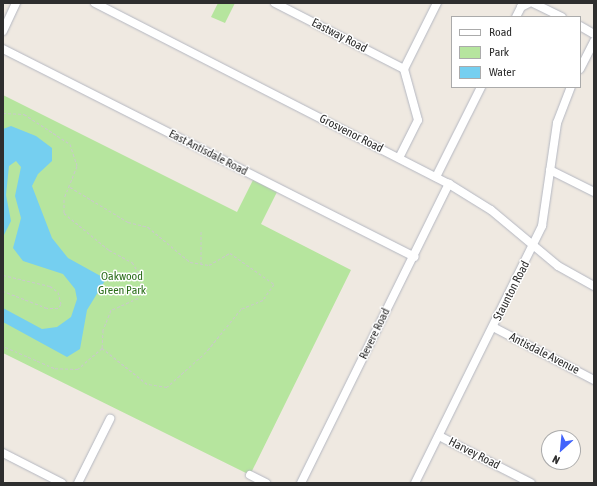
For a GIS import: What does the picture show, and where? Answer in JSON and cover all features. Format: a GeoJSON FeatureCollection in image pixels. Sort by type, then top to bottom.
{"type":"FeatureCollection","features":[{"type":"Feature","properties":{"kind":"street"},"geometry":{"type":"LineString","coordinates":[[3,31],[16,3]]}},
{"type":"Feature","properties":{"kind":"street","name":"Grosvenor Road"},"geometry":{"type":"LineString","coordinates":[[95,3],[449,184],[491,210],[534,248],[558,266],[594,286]]}},
{"type":"Feature","properties":{"kind":"street","name":"Eastway Road"},"geometry":{"type":"LineString","coordinates":[[275,3],[404,69]]}},
{"type":"Feature","properties":{"kind":"street"},"geometry":{"type":"LineString","coordinates":[[399,158],[418,120],[404,69],[436,3]]}},
{"type":"Feature","properties":{"kind":"street"},"geometry":{"type":"LineString","coordinates":[[517,16],[522,7],[529,3]]}},
{"type":"Feature","properties":{"kind":"street"},"geometry":{"type":"LineString","coordinates":[[533,3],[560,16]]}},
{"type":"Feature","properties":{"kind":"street"},"geometry":{"type":"LineString","coordinates":[[581,27],[594,34]]}},
{"type":"Feature","properties":{"kind":"street"},"geometry":{"type":"LineString","coordinates":[[581,67],[594,41]]}},
{"type":"Feature","properties":{"kind":"street","name":"East Antisdale Road"},"geometry":{"type":"LineString","coordinates":[[3,49],[414,257]]}},
{"type":"Feature","properties":{"kind":"street"},"geometry":{"type":"LineString","coordinates":[[436,177],[480,88]]}},
{"type":"Feature","properties":{"kind":"street","name":"Staunton Road"},"geometry":{"type":"LineString","coordinates":[[415,483],[534,248],[547,209],[550,170],[557,123],[571,88]]}},
{"type":"Feature","properties":{"kind":"street"},"geometry":{"type":"LineString","coordinates":[[550,170],[594,192]]}},
{"type":"Feature","properties":{"kind":"street","name":"Revere Road"},"geometry":{"type":"LineString","coordinates":[[301,483],[449,184]]}},
{"type":"Feature","properties":{"kind":"street","name":"Antisdale Avenue"},"geometry":{"type":"LineString","coordinates":[[493,327],[594,380]]}},
{"type":"Feature","properties":{"kind":"street"},"geometry":{"type":"LineString","coordinates":[[78,483],[110,419]]}},
{"type":"Feature","properties":{"kind":"street","name":"Harvey Road"},"geometry":{"type":"LineString","coordinates":[[439,436],[531,483]]}},
{"type":"Feature","properties":{"kind":"street"},"geometry":{"type":"LineString","coordinates":[[3,453],[62,483]]}},
{"type":"Feature","properties":{"kind":"street"},"geometry":{"type":"LineString","coordinates":[[250,475],[266,483]]}},
{"type":"Feature","properties":{"kind":"path"},"geometry":{"type":"LineString","coordinates":[[3,112],[24,114],[70,144],[77,166],[63,204],[66,216],[108,250],[132,262],[142,278],[135,301],[113,308],[108,315],[102,348],[86,364],[68,370],[49,366],[3,346]]}},
{"type":"Feature","properties":{"kind":"path"},"geometry":{"type":"LineString","coordinates":[[70,187],[128,222],[148,226],[184,258],[201,264],[213,264],[230,253],[272,281],[273,286],[263,300],[241,309],[206,352],[167,387],[147,384],[102,348]]}},
{"type":"Feature","properties":{"kind":"path"},"geometry":{"type":"LineString","coordinates":[[201,231],[201,264]]}},
{"type":"Feature","properties":{"kind":"path"},"geometry":{"type":"LineString","coordinates":[[3,275],[50,286],[58,292],[61,304],[50,309],[3,291]]}},
{"type":"Feature","properties":{"kind":"green space"},"geometry":{"type":"Polygon","coordinates":[[[218,3],[235,3],[225,23],[211,17],[218,3]]]}},
{"type":"Feature","properties":{"kind":"green space","name":"Oakwood Green Park"},"geometry":{"type":"Polygon","coordinates":[[[3,95],[237,212],[253,180],[277,192],[261,224],[351,270],[250,475],[3,353],[3,95]]]}},
{"type":"Feature","properties":{"kind":"water"},"geometry":{"type":"Polygon","coordinates":[[[11,126],[36,136],[52,148],[52,161],[38,174],[32,186],[52,238],[68,258],[106,279],[87,310],[80,349],[67,357],[3,322],[3,308],[42,329],[57,327],[71,317],[77,299],[75,289],[63,274],[23,261],[13,248],[21,218],[15,196],[21,167],[16,161],[9,166],[6,195],[11,221],[3,237],[3,129],[11,126]]]}}]}
